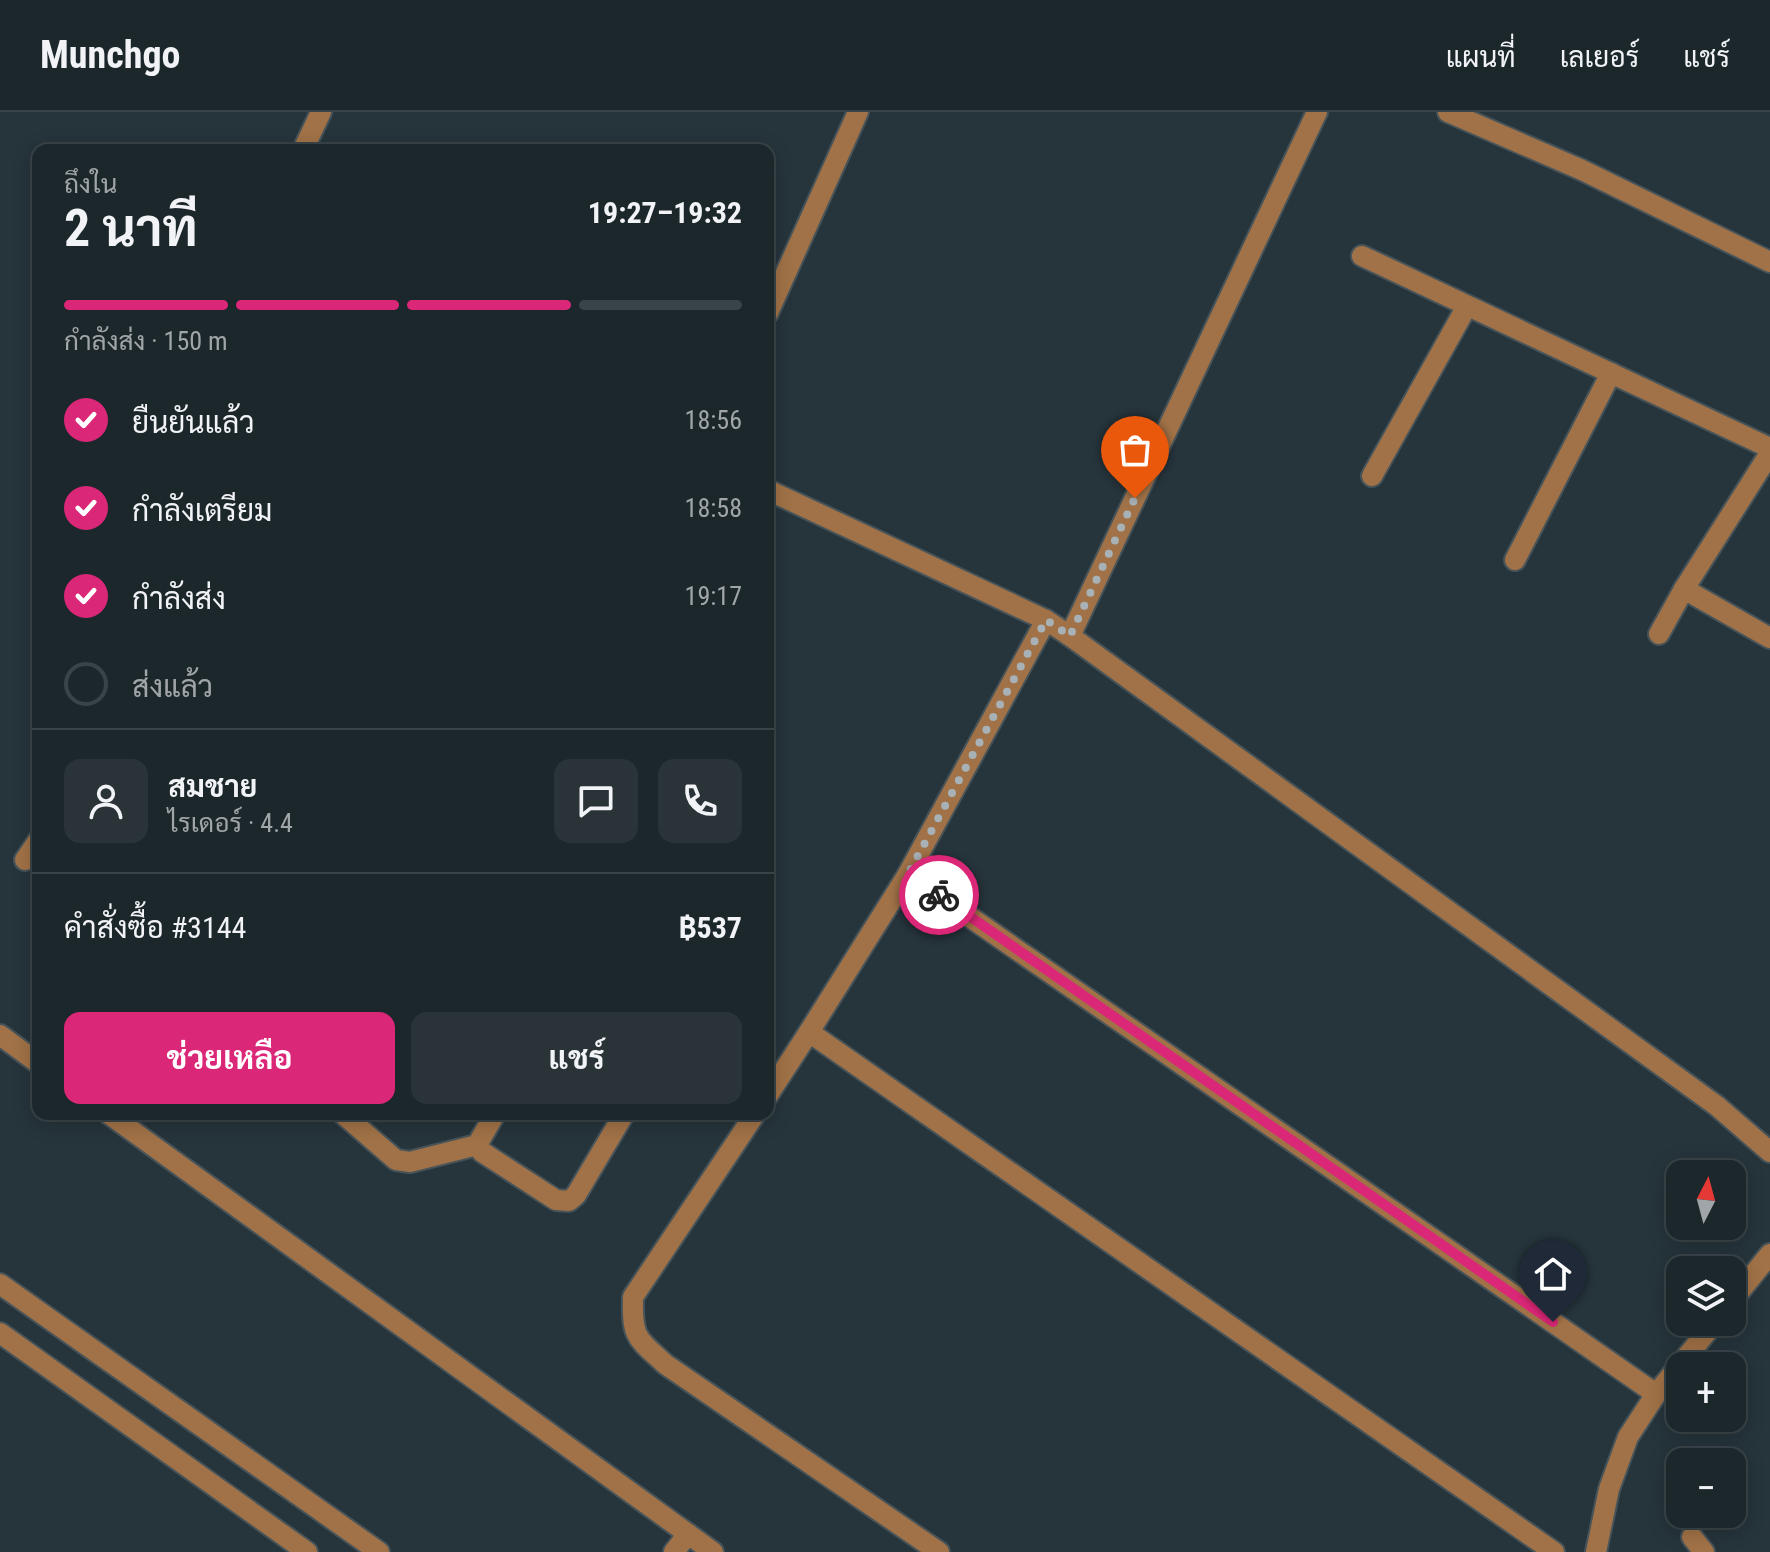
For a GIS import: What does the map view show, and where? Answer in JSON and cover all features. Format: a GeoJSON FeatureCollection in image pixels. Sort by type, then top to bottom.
{"type":"FeatureCollection","features":[{"type":"Feature","properties":{"kind":"street"},"geometry":{"type":"LineString","coordinates":[[306,144],[321,112]]}},
{"type":"Feature","properties":{"kind":"street"},"geometry":{"type":"LineString","coordinates":[[774,300],[858,112]]}},
{"type":"Feature","properties":{"kind":"street"},"geometry":{"type":"LineString","coordinates":[[1070,636],[1317,112]]}},
{"type":"Feature","properties":{"kind":"street"},"geometry":{"type":"LineString","coordinates":[[1448,112],[1582,170],[1770,262]]}},
{"type":"Feature","properties":{"kind":"street"},"geometry":{"type":"LineString","coordinates":[[1362,256],[1770,450],[1659,634]]}},
{"type":"Feature","properties":{"kind":"street"},"geometry":{"type":"LineString","coordinates":[[1372,476],[1467,306]]}},
{"type":"Feature","properties":{"kind":"street"},"geometry":{"type":"LineString","coordinates":[[1515,560],[1611,373]]}},
{"type":"Feature","properties":{"kind":"street"},"geometry":{"type":"LineString","coordinates":[[774,493],[1046,620],[1717,1106],[1770,1152]]}},
{"type":"Feature","properties":{"kind":"street"},"geometry":{"type":"LineString","coordinates":[[1684,589],[1770,638]]}},
{"type":"Feature","properties":{"kind":"street"},"geometry":{"type":"LineString","coordinates":[[775,1071],[809,1032],[908,874],[1046,620]]}},
{"type":"Feature","properties":{"kind":"street"},"geometry":{"type":"LineString","coordinates":[[25,860],[32,850]]}},
{"type":"Feature","properties":{"kind":"street"},"geometry":{"type":"LineString","coordinates":[[908,874],[1656,1394]]}},
{"type":"Feature","properties":{"kind":"street"},"geometry":{"type":"LineString","coordinates":[[809,1032],[1554,1552]]}},
{"type":"Feature","properties":{"kind":"street"},"geometry":{"type":"LineString","coordinates":[[0,1035],[32,1059]]}},
{"type":"Feature","properties":{"kind":"street"},"geometry":{"type":"LineString","coordinates":[[117,1120],[713,1552]]}},
{"type":"Feature","properties":{"kind":"street"},"geometry":{"type":"LineString","coordinates":[[350,1120],[396,1160],[410,1162],[477,1145],[492,1120]]}},
{"type":"Feature","properties":{"kind":"street"},"geometry":{"type":"LineString","coordinates":[[477,1145],[482,1152],[556,1200],[569,1201],[576,1195],[620,1120]]}},
{"type":"Feature","properties":{"kind":"street"},"geometry":{"type":"LineString","coordinates":[[751,1120],[633,1297],[637,1338],[665,1364],[939,1552]]}},
{"type":"Feature","properties":{"kind":"street"},"geometry":{"type":"LineString","coordinates":[[1746,1284],[1770,1254]]}},
{"type":"Feature","properties":{"kind":"street"},"geometry":{"type":"LineString","coordinates":[[0,1284],[379,1552]]}},
{"type":"Feature","properties":{"kind":"street"},"geometry":{"type":"LineString","coordinates":[[0,1333],[307,1552]]}},
{"type":"Feature","properties":{"kind":"street"},"geometry":{"type":"LineString","coordinates":[[1596,1552],[1609,1489],[1628,1437],[1656,1394],[1704,1336]]}},
{"type":"Feature","properties":{"kind":"street"},"geometry":{"type":"LineString","coordinates":[[674,1552],[688,1534]]}},
{"type":"Feature","properties":{"kind":"way so far"},"geometry":{"type":"LineString","coordinates":[[939,895],[908,874],[1046,620],[1070,636],[1135,498]]}},
{"type":"Feature","properties":{"kind":"route"},"geometry":{"type":"LineString","coordinates":[[939,895],[1553,1322]]}}]}
